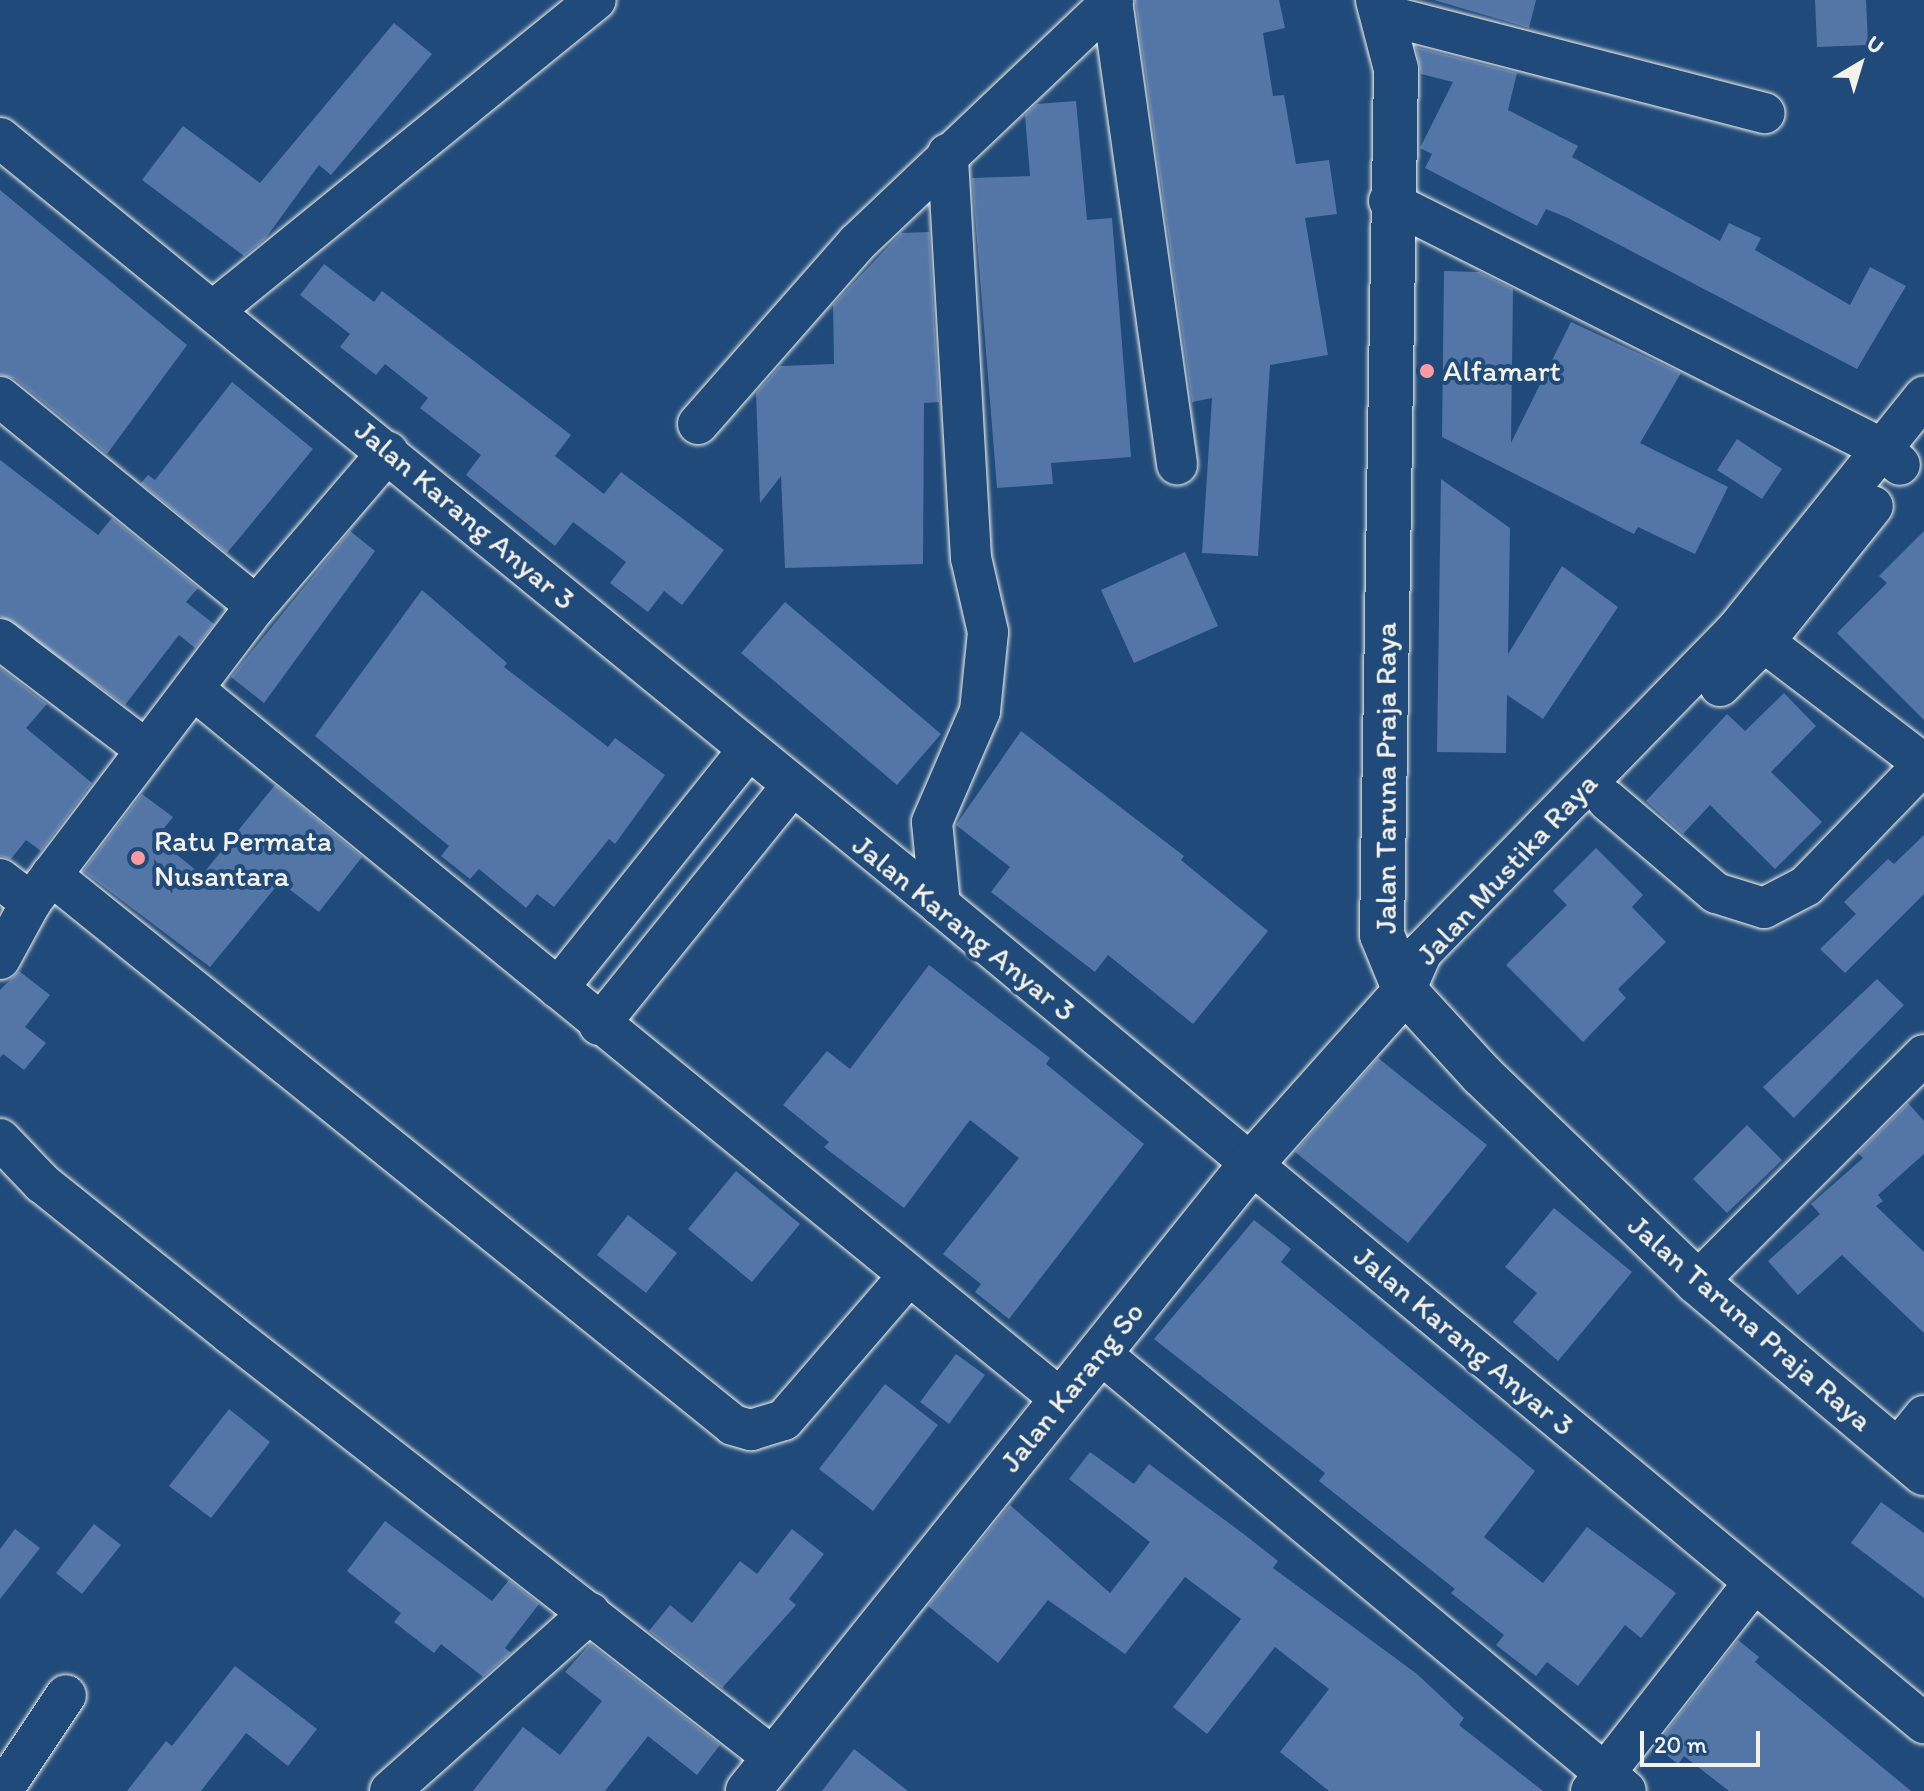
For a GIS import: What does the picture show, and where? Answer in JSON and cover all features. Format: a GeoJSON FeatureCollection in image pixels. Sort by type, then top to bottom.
{"type":"FeatureCollection","features":[{"type":"Feature","properties":{"kind":"street"},"geometry":{"type":"LineString","coordinates":[[213,311],[596,0]]}},
{"type":"Feature","properties":{"kind":"street"},"geometry":{"type":"LineString","coordinates":[[698,424],[857,243],[1113,1]]}},
{"type":"Feature","properties":{"kind":"street"},"geometry":{"type":"LineString","coordinates":[[1113,1],[1177,464]]}},
{"type":"Feature","properties":{"kind":"street"},"geometry":{"type":"LineString","coordinates":[[1381,8],[1765,113]]}},
{"type":"Feature","properties":{"kind":"street","name":"Jalan Taruna Praja Raya"},"geometry":{"type":"LineString","coordinates":[[1381,8],[1396,69],[1389,201],[1382,935],[1405,991],[1482,1075],[1697,1282],[1910,1462]]}},
{"type":"Feature","properties":{"kind":"street","name":"Jalan Karang Anyar 3"},"geometry":{"type":"LineString","coordinates":[[0,138],[388,452],[791,787],[940,905],[1924,1723]]}},
{"type":"Feature","properties":{"kind":"street"},"geometry":{"type":"LineString","coordinates":[[940,905],[932,822],[980,711],[988,632],[971,558],[948,154]]}},
{"type":"Feature","properties":{"kind":"street"},"geometry":{"type":"LineString","coordinates":[[1389,201],[1903,453]]}},
{"type":"Feature","properties":{"kind":"street"},"geometry":{"type":"LineString","coordinates":[[0,397],[256,606]]}},
{"type":"Feature","properties":{"kind":"street","name":"Jalan Mustika Raya"},"geometry":{"type":"LineString","coordinates":[[1405,991],[1437,970],[1764,642],[1903,453],[1924,397]]}},
{"type":"Feature","properties":{"kind":"street"},"geometry":{"type":"LineString","coordinates":[[0,959],[41,889],[256,606],[388,452]]}},
{"type":"Feature","properties":{"kind":"street","name":"Jalan Mustika Raya"},"geometry":{"type":"LineString","coordinates":[[1405,991],[1422,952],[1738,628],[1903,453]]}},
{"type":"Feature","properties":{"kind":"street"},"geometry":{"type":"LineString","coordinates":[[0,639],[146,750]]}},
{"type":"Feature","properties":{"kind":"street"},"geometry":{"type":"LineString","coordinates":[[1607,800],[1716,893],[1764,908],[1806,886],[1924,764],[1764,642]]}},
{"type":"Feature","properties":{"kind":"street"},"geometry":{"type":"LineString","coordinates":[[193,689],[599,1025],[1062,1400]]}},
{"type":"Feature","properties":{"kind":"street"},"geometry":{"type":"LineString","coordinates":[[558,988],[747,751]]}},
{"type":"Feature","properties":{"kind":"street"},"geometry":{"type":"LineString","coordinates":[[599,1025],[791,787]]}},
{"type":"Feature","properties":{"kind":"street"},"geometry":{"type":"LineString","coordinates":[[0,879],[41,889],[733,1425],[751,1430],[784,1420],[909,1275]]}},
{"type":"Feature","properties":{"kind":"street","name":"Jalan Karang So"},"geometry":{"type":"LineString","coordinates":[[761,1775],[1251,1164],[1405,991]]}},
{"type":"Feature","properties":{"kind":"street"},"geometry":{"type":"LineString","coordinates":[[1697,1282],[1924,1055]]}},
{"type":"Feature","properties":{"kind":"street"},"geometry":{"type":"LineString","coordinates":[[0,1139],[80,1213],[590,1613],[761,1775]]}},
{"type":"Feature","properties":{"kind":"street"},"geometry":{"type":"LineString","coordinates":[[1100,1353],[1607,1785],[1754,1582]]}},
{"type":"Feature","properties":{"kind":"street"},"geometry":{"type":"LineString","coordinates":[[1910,1462],[1924,1416]]}},
{"type":"Feature","properties":{"kind":"street"},"geometry":{"type":"LineString","coordinates":[[390,1791],[590,1613]]}},
{"type":"Feature","properties":{"kind":"street"},"geometry":{"type":"LineString","coordinates":[[2,1791],[66,1695]]}},
{"type":"Feature","properties":{"kind":"building"},"geometry":{"type":"Polygon","coordinates":[[[1135,0],[1279,0],[1285,28],[1263,33],[1273,96],[1284,95],[1296,164],[1329,160],[1337,214],[1305,218],[1328,355],[1270,365],[1258,556],[1202,553],[1212,398],[1192,402],[1135,0]]]}},
{"type":"Feature","properties":{"kind":"building"},"geometry":{"type":"Polygon","coordinates":[[[1434,0],[1536,0],[1529,28],[1434,0]]]}},
{"type":"Feature","properties":{"kind":"building"},"geometry":{"type":"Polygon","coordinates":[[[1815,0],[1866,0],[1868,45],[1817,47],[1815,0]]]}},
{"type":"Feature","properties":{"kind":"building"},"geometry":{"type":"Polygon","coordinates":[[[394,23],[432,54],[331,175],[319,165],[265,239],[244,256],[142,180],[183,126],[260,183],[394,23]]]}},
{"type":"Feature","properties":{"kind":"building"},"geometry":{"type":"Polygon","coordinates":[[[1416,47],[1517,73],[1508,110],[1578,146],[1572,157],[1720,241],[1729,223],[1761,238],[1755,250],[1850,305],[1870,267],[1906,286],[1857,369],[1568,218],[1546,209],[1537,226],[1425,168],[1432,154],[1420,148],[1453,82],[1421,74],[1416,47]]]}},
{"type":"Feature","properties":{"kind":"building"},"geometry":{"type":"Polygon","coordinates":[[[1076,101],[1087,220],[1112,218],[1131,457],[1051,463],[1053,484],[997,488],[972,178],[1030,176],[1025,115],[1037,104],[1076,101]]]}},
{"type":"Feature","properties":{"kind":"building"},"geometry":{"type":"Polygon","coordinates":[[[0,190],[187,345],[107,454],[15,379],[0,375],[0,190]]]}},
{"type":"Feature","properties":{"kind":"building"},"geometry":{"type":"Polygon","coordinates":[[[929,232],[939,402],[924,403],[923,564],[785,568],[781,476],[760,503],[756,393],[780,366],[834,364],[833,305],[901,233],[929,232]]]}},
{"type":"Feature","properties":{"kind":"building"},"geometry":{"type":"Polygon","coordinates":[[[324,264],[374,302],[382,291],[571,435],[555,456],[604,494],[621,472],[724,550],[682,605],[664,591],[648,612],[610,583],[626,562],[573,522],[555,546],[466,475],[481,455],[420,408],[428,398],[385,364],[376,375],[340,347],[350,334],[300,295],[324,264]]]}},
{"type":"Feature","properties":{"kind":"building"},"geometry":{"type":"Polygon","coordinates":[[[1444,271],[1479,272],[1513,289],[1511,443],[1571,322],[1681,373],[1640,443],[1728,487],[1695,554],[1638,527],[1634,534],[1442,437],[1444,271]]]}},
{"type":"Feature","properties":{"kind":"building"},"geometry":{"type":"Polygon","coordinates":[[[232,382],[313,449],[227,553],[141,483],[148,475],[155,480],[232,382]]]}},
{"type":"Feature","properties":{"kind":"building"},"geometry":{"type":"Polygon","coordinates":[[[1737,439],[1782,469],[1762,499],[1717,470],[1737,439]]]}},
{"type":"Feature","properties":{"kind":"building"},"geometry":{"type":"Polygon","coordinates":[[[0,460],[98,535],[112,518],[198,588],[186,602],[214,624],[195,648],[179,635],[125,705],[0,616],[0,460]]]}},
{"type":"Feature","properties":{"kind":"building"},"geometry":{"type":"Polygon","coordinates":[[[1441,479],[1510,528],[1508,654],[1562,566],[1618,607],[1543,719],[1507,695],[1506,753],[1437,752],[1441,479]]]}},
{"type":"Feature","properties":{"kind":"building"},"geometry":{"type":"Polygon","coordinates":[[[350,531],[375,551],[264,703],[231,677],[350,531]]]}},
{"type":"Feature","properties":{"kind":"building"},"geometry":{"type":"Polygon","coordinates":[[[1924,531],[1924,720],[1837,633],[1887,583],[1879,576],[1924,531]]]}},
{"type":"Feature","properties":{"kind":"building"},"geometry":{"type":"Polygon","coordinates":[[[1185,552],[1218,626],[1134,663],[1101,590],[1185,552]]]}},
{"type":"Feature","properties":{"kind":"building"},"geometry":{"type":"Polygon","coordinates":[[[422,590],[507,663],[504,667],[608,747],[615,738],[665,775],[615,844],[609,839],[554,907],[537,894],[526,908],[479,869],[470,879],[441,856],[449,846],[315,736],[422,590]]]}},
{"type":"Feature","properties":{"kind":"building"},"geometry":{"type":"Polygon","coordinates":[[[785,602],[941,734],[897,785],[741,653],[785,602]]]}},
{"type":"Feature","properties":{"kind":"building"},"geometry":{"type":"Polygon","coordinates":[[[0,668],[47,704],[26,728],[92,783],[41,851],[26,840],[11,859],[0,856],[0,668]]]}},
{"type":"Feature","properties":{"kind":"building"},"geometry":{"type":"Polygon","coordinates":[[[1784,693],[1816,726],[1771,772],[1822,822],[1775,869],[1710,805],[1683,834],[1646,801],[1727,714],[1745,731],[1784,693]]]}},
{"type":"Feature","properties":{"kind":"building"},"geometry":{"type":"Polygon","coordinates":[[[1021,731],[1184,856],[1181,860],[1268,931],[1193,1024],[1108,955],[1095,972],[991,892],[1010,867],[956,825],[1021,731]]]}},
{"type":"Feature","properties":{"kind":"building"},"geometry":{"type":"Polygon","coordinates":[[[275,785],[362,857],[319,912],[280,882],[210,967],[83,871],[142,794],[173,817],[156,838],[202,875],[275,785]]]}},
{"type":"Feature","properties":{"kind":"building"},"geometry":{"type":"Polygon","coordinates":[[[1924,835],[1924,894],[1845,973],[1820,949],[1856,914],[1844,902],[1888,859],[1894,864],[1924,835]]]}},
{"type":"Feature","properties":{"kind":"building"},"geometry":{"type":"Polygon","coordinates":[[[1596,848],[1643,895],[1632,907],[1666,942],[1618,989],[1626,998],[1583,1042],[1506,965],[1567,905],[1553,891],[1596,848]]]}},
{"type":"Feature","properties":{"kind":"building"},"geometry":{"type":"Polygon","coordinates":[[[929,965],[1050,1058],[1046,1064],[1144,1144],[1009,1319],[975,1292],[981,1284],[943,1254],[1019,1158],[970,1120],[904,1208],[824,1147],[829,1142],[783,1105],[827,1051],[850,1069],[929,965]]]}},
{"type":"Feature","properties":{"kind":"building"},"geometry":{"type":"Polygon","coordinates":[[[19,971],[50,995],[25,1027],[46,1043],[24,1070],[3,1054],[0,1058],[0,990],[19,971]]]}},
{"type":"Feature","properties":{"kind":"building"},"geometry":{"type":"Polygon","coordinates":[[[1877,979],[1904,1005],[1794,1118],[1763,1087],[1877,979]]]}},
{"type":"Feature","properties":{"kind":"building"},"geometry":{"type":"Polygon","coordinates":[[[1378,1058],[1487,1145],[1408,1243],[1295,1152],[1378,1058]]]}},
{"type":"Feature","properties":{"kind":"building"},"geometry":{"type":"Polygon","coordinates":[[[1908,1103],[1924,1121],[1924,1154],[1878,1195],[1883,1201],[1876,1206],[1924,1252],[1924,1333],[1842,1255],[1798,1295],[1768,1261],[1820,1214],[1811,1204],[1863,1158],[1858,1153],[1908,1103]]]}},
{"type":"Feature","properties":{"kind":"building"},"geometry":{"type":"Polygon","coordinates":[[[1747,1125],[1782,1160],[1727,1213],[1693,1179],[1747,1125]]]}},
{"type":"Feature","properties":{"kind":"building"},"geometry":{"type":"Polygon","coordinates":[[[736,1171],[800,1224],[752,1282],[688,1229],[736,1171]]]}},
{"type":"Feature","properties":{"kind":"building"},"geometry":{"type":"Polygon","coordinates":[[[1554,1208],[1632,1272],[1558,1361],[1513,1322],[1537,1293],[1505,1267],[1554,1208]]]}},
{"type":"Feature","properties":{"kind":"building"},"geometry":{"type":"Polygon","coordinates":[[[628,1215],[677,1253],[646,1293],[597,1255],[628,1215]]]}},
{"type":"Feature","properties":{"kind":"building"},"geometry":{"type":"Polygon","coordinates":[[[1254,1220],[1291,1249],[1281,1262],[1535,1471],[1484,1537],[1543,1583],[1587,1527],[1676,1593],[1641,1638],[1625,1625],[1578,1686],[1547,1662],[1536,1676],[1496,1645],[1504,1635],[1451,1593],[1455,1589],[1319,1481],[1325,1473],[1154,1339],[1254,1220]]]}},
{"type":"Feature","properties":{"kind":"building"},"geometry":{"type":"Polygon","coordinates":[[[956,1354],[985,1375],[949,1424],[920,1402],[956,1354]]]}},
{"type":"Feature","properties":{"kind":"building"},"geometry":{"type":"Polygon","coordinates":[[[885,1384],[938,1425],[873,1511],[819,1469],[885,1384]]]}},
{"type":"Feature","properties":{"kind":"building"},"geometry":{"type":"Polygon","coordinates":[[[229,1409],[270,1442],[211,1518],[169,1486],[229,1409]]]}},
{"type":"Feature","properties":{"kind":"building"},"geometry":{"type":"Polygon","coordinates":[[[1090,1452],[1134,1484],[1149,1464],[1245,1535],[1278,1561],[1273,1568],[1417,1674],[1464,1718],[1459,1725],[1543,1791],[1329,1791],[1280,1752],[1329,1689],[1275,1647],[1207,1734],[1173,1707],[1241,1619],[1185,1577],[1125,1654],[1048,1600],[998,1663],[928,1606],[1010,1505],[1110,1593],[1150,1542],[1069,1479],[1090,1452]]]}},
{"type":"Feature","properties":{"kind":"building"},"geometry":{"type":"Polygon","coordinates":[[[1881,1502],[1924,1533],[1924,1598],[1851,1543],[1881,1502]]]}},
{"type":"Feature","properties":{"kind":"building"},"geometry":{"type":"Polygon","coordinates":[[[385,1521],[492,1601],[509,1580],[539,1604],[505,1648],[511,1653],[483,1677],[441,1644],[434,1653],[394,1622],[401,1613],[347,1571],[385,1521]]]}},
{"type":"Feature","properties":{"kind":"building"},"geometry":{"type":"Polygon","coordinates":[[[94,1524],[121,1545],[82,1594],[56,1573],[94,1524]]]}},
{"type":"Feature","properties":{"kind":"building"},"geometry":{"type":"Polygon","coordinates":[[[15,1529],[40,1548],[0,1599],[0,1549],[15,1529]]]}},
{"type":"Feature","properties":{"kind":"building"},"geometry":{"type":"Polygon","coordinates":[[[792,1529],[824,1554],[789,1599],[796,1605],[722,1688],[649,1631],[670,1605],[692,1623],[740,1561],[757,1574],[792,1529]]]}},
{"type":"Feature","properties":{"kind":"building"},"geometry":{"type":"Polygon","coordinates":[[[1738,1640],[1759,1657],[1755,1662],[1911,1791],[1729,1791],[1684,1756],[1678,1764],[1655,1746],[1738,1640]]]}},
{"type":"Feature","properties":{"kind":"building"},"geometry":{"type":"Polygon","coordinates":[[[590,1644],[720,1745],[697,1775],[648,1736],[605,1791],[473,1791],[523,1727],[560,1755],[602,1701],[565,1672],[590,1644]]]}},
{"type":"Feature","properties":{"kind":"building"},"geometry":{"type":"Polygon","coordinates":[[[235,1666],[317,1729],[288,1766],[246,1733],[201,1791],[127,1791],[166,1741],[172,1746],[235,1666]]]}},
{"type":"Feature","properties":{"kind":"building"},"geometry":{"type":"Polygon","coordinates":[[[854,1749],[908,1791],[822,1791],[854,1749]]]}},
{"type":"Feature","properties":{"kind":"place","name":"Alfamart"},"geometry":{"type":"Point","coordinates":[1427,371]}},
{"type":"Feature","properties":{"kind":"place","name":"Ratu Permata Nusantara"},"geometry":{"type":"Point","coordinates":[138,858]}}]}
